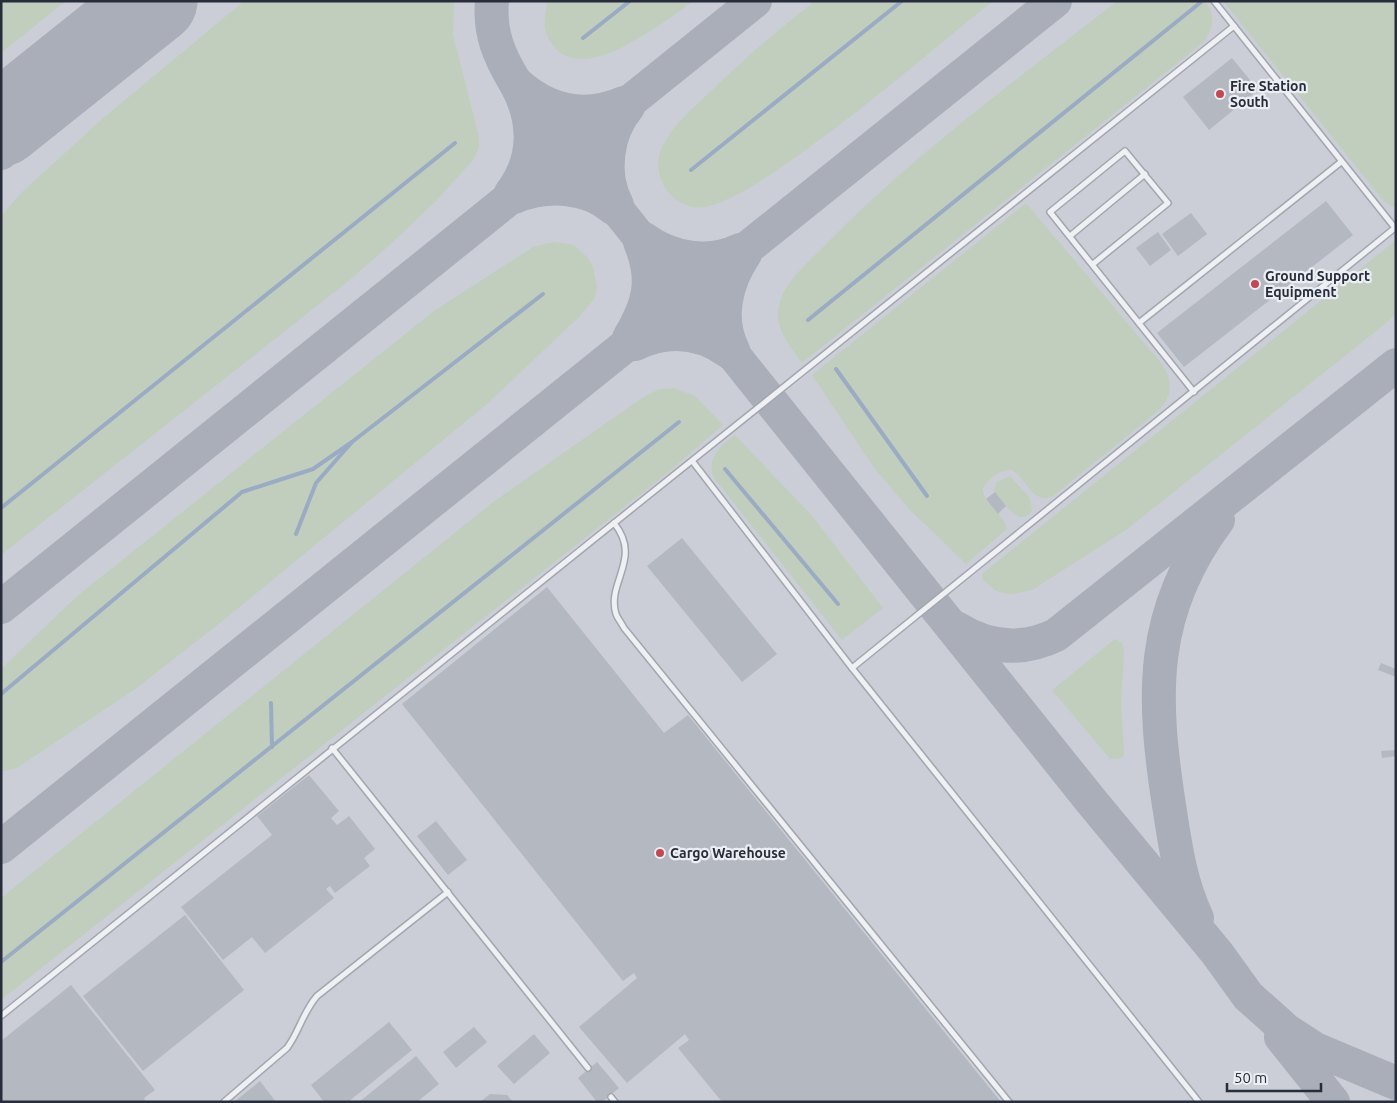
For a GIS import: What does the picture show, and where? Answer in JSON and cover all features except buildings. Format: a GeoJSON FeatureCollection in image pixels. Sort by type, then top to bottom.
{"type":"FeatureCollection","features":[{"type":"Feature","properties":{"kind":"lane"},"geometry":{"type":"LineString","coordinates":[[852,668],[1395,227],[1341,162],[1214,1]]}},
{"type":"Feature","properties":{"kind":"lane"},"geometry":{"type":"LineString","coordinates":[[1,1016],[332,748],[693,462],[1234,26]]}},
{"type":"Feature","properties":{"kind":"lane"},"geometry":{"type":"LineString","coordinates":[[1093,264],[1168,203],[1125,151],[1050,212],[1194,392]]}},
{"type":"Feature","properties":{"kind":"lane"},"geometry":{"type":"LineString","coordinates":[[1139,323],[1341,162]]}},
{"type":"Feature","properties":{"kind":"lane"},"geometry":{"type":"LineString","coordinates":[[1070,236],[1145,174]]}},
{"type":"Feature","properties":{"kind":"lane"},"geometry":{"type":"LineString","coordinates":[[693,462],[852,668],[1199,1102]]}},
{"type":"Feature","properties":{"kind":"lane"},"geometry":{"type":"LineString","coordinates":[[614,523],[623,534],[626,542],[626,552],[616,599],[616,613],[624,628],[1009,1102]]}},
{"type":"Feature","properties":{"kind":"lane"},"geometry":{"type":"LineString","coordinates":[[332,748],[588,1068]]}},
{"type":"Feature","properties":{"kind":"lane"},"geometry":{"type":"LineString","coordinates":[[224,1102],[287,1048],[294,1039],[309,1005],[316,996],[448,892]]}},
{"type":"Feature","properties":{"kind":"shaded area"},"geometry":{"type":"Polygon","coordinates":[[[1,1],[1396,1],[1396,1102],[1,1102],[1,1]]]}},
{"type":"Feature","properties":{"kind":"green space"},"geometry":{"type":"Polygon","coordinates":[[[1,1],[66,1],[1,53],[1,1]]]}},
{"type":"Feature","properties":{"kind":"green space"},"geometry":{"type":"Polygon","coordinates":[[[244,1],[454,1],[453,35],[479,137],[479,147],[474,159],[437,200],[351,279],[1,555],[1,216],[22,192],[102,119],[244,1]]]}},
{"type":"Feature","properties":{"kind":"green space"},"geometry":{"type":"Polygon","coordinates":[[[548,1],[694,1],[626,46],[586,59],[569,57],[555,48],[551,42],[545,26],[548,1]]]}},
{"type":"Feature","properties":{"kind":"green space"},"geometry":{"type":"Polygon","coordinates":[[[815,1],[993,1],[854,114],[760,182],[722,202],[700,208],[690,207],[678,201],[665,187],[658,167],[662,147],[672,131],[691,109],[737,67],[815,1]]]}},
{"type":"Feature","properties":{"kind":"green space"},"geometry":{"type":"Polygon","coordinates":[[[1117,1],[1205,1],[1212,16],[1210,31],[1205,41],[802,363],[780,329],[778,321],[779,305],[782,296],[792,279],[861,210],[931,147],[1117,1]]]}},
{"type":"Feature","properties":{"kind":"green space"},"geometry":{"type":"Polygon","coordinates":[[[1223,1],[1396,1],[1396,207],[1390,206],[1382,199],[1223,1]]]}},
{"type":"Feature","properties":{"kind":"green space"},"geometry":{"type":"Polygon","coordinates":[[[1026,203],[1162,364],[1170,383],[1170,389],[1166,401],[1157,412],[1052,497],[1039,497],[1034,494],[1012,470],[1004,471],[992,478],[983,488],[984,494],[1002,518],[1007,529],[966,564],[909,509],[874,468],[812,375],[1026,203]]]}},
{"type":"Feature","properties":{"kind":"green space"},"geometry":{"type":"Polygon","coordinates":[[[1396,240],[1396,314],[1385,324],[1126,530],[1032,590],[1013,594],[1004,593],[996,591],[982,579],[982,574],[1396,240]]]}},
{"type":"Feature","properties":{"kind":"green space"},"geometry":{"type":"Polygon","coordinates":[[[554,242],[574,245],[588,258],[593,267],[597,287],[595,298],[580,316],[487,404],[225,619],[134,690],[17,768],[1,772],[1,669],[76,597],[434,311],[533,247],[554,242]]]}},
{"type":"Feature","properties":{"kind":"green space"},"geometry":{"type":"Polygon","coordinates":[[[674,388],[695,396],[723,425],[671,470],[1,1000],[1,898],[493,502],[645,396],[660,389],[674,388]]]}},
{"type":"Feature","properties":{"kind":"green space"},"geometry":{"type":"Polygon","coordinates":[[[735,435],[813,517],[883,608],[842,640],[714,478],[712,471],[713,459],[719,448],[735,435]]]}},
{"type":"Feature","properties":{"kind":"green space"},"geometry":{"type":"Polygon","coordinates":[[[1010,476],[1030,498],[1032,511],[1027,516],[1017,516],[995,492],[994,489],[997,482],[1010,476]]]}},
{"type":"Feature","properties":{"kind":"green space"},"geometry":{"type":"Polygon","coordinates":[[[1115,639],[1122,643],[1124,651],[1121,705],[1124,753],[1122,758],[1110,759],[1052,690],[1115,639]]]}},
{"type":"Feature","properties":{"kind":"waterway"},"geometry":{"type":"LineString","coordinates":[[583,38],[630,1]]}},
{"type":"Feature","properties":{"kind":"waterway"},"geometry":{"type":"LineString","coordinates":[[691,170],[902,1]]}},
{"type":"Feature","properties":{"kind":"waterway"},"geometry":{"type":"LineString","coordinates":[[808,320],[1201,2]]}},
{"type":"Feature","properties":{"kind":"waterway"},"geometry":{"type":"LineString","coordinates":[[1,508],[455,143]]}},
{"type":"Feature","properties":{"kind":"waterway"},"geometry":{"type":"LineString","coordinates":[[296,534],[316,483],[352,442],[543,294]]}},
{"type":"Feature","properties":{"kind":"waterway"},"geometry":{"type":"LineString","coordinates":[[836,369],[927,496]]}},
{"type":"Feature","properties":{"kind":"waterway"},"geometry":{"type":"LineString","coordinates":[[1,962],[679,422]]}},
{"type":"Feature","properties":{"kind":"waterway"},"geometry":{"type":"LineString","coordinates":[[1,694],[242,492],[313,469],[352,442]]}},
{"type":"Feature","properties":{"kind":"waterway"},"geometry":{"type":"LineString","coordinates":[[725,469],[838,604]]}},
{"type":"Feature","properties":{"kind":"waterway"},"geometry":{"type":"LineString","coordinates":[[271,703],[272,747]]}},
{"type":"Feature","properties":{"kind":"taxiway"},"geometry":{"type":"LineString","coordinates":[[492,1],[492,23],[496,43],[504,63],[515,82],[1092,802],[1217,953],[1248,996],[1286,1030],[1315,1049],[1396,1083]]}},
{"type":"Feature","properties":{"kind":"taxiway"},"geometry":{"type":"LineString","coordinates":[[1,607],[755,1]]}},
{"type":"Feature","properties":{"kind":"taxiway"},"geometry":{"type":"LineString","coordinates":[[1,847],[1055,1]]}},
{"type":"Feature","properties":{"kind":"taxiway"},"geometry":{"type":"LineString","coordinates":[[1,153],[91,52]]}},
{"type":"Feature","properties":{"kind":"taxiway"},"geometry":{"type":"LineString","coordinates":[[511,193],[526,167],[531,139],[527,110],[515,82],[539,100],[566,110],[594,111],[624,103]]}},
{"type":"Feature","properties":{"kind":"taxiway"},"geometry":{"type":"LineString","coordinates":[[617,205],[609,181],[608,154],[615,129],[628,107]]}},
{"type":"Feature","properties":{"kind":"taxiway"},"geometry":{"type":"LineString","coordinates":[[514,197],[539,190],[565,189],[591,195],[613,208]]}},
{"type":"Feature","properties":{"kind":"taxiway"},"geometry":{"type":"LineString","coordinates":[[644,239],[666,251],[690,258],[716,257],[740,250]]}},
{"type":"Feature","properties":{"kind":"taxiway"},"geometry":{"type":"LineString","coordinates":[[629,338],[641,314],[648,292],[648,268],[640,242]]}},
{"type":"Feature","properties":{"kind":"taxiway"},"geometry":{"type":"LineString","coordinates":[[733,350],[725,325],[726,300],[733,276],[745,254]]}},
{"type":"Feature","properties":{"kind":"taxiway"},"geometry":{"type":"LineString","coordinates":[[635,344],[659,336],[683,334],[707,340],[729,352]]}},
{"type":"Feature","properties":{"kind":"taxiway"},"geometry":{"type":"LineString","coordinates":[[956,628],[980,640],[1017,646],[1030,644],[1056,635],[1396,365]]}},
{"type":"Feature","properties":{"kind":"taxiway"},"geometry":{"type":"LineString","coordinates":[[1197,918],[1182,877],[1174,834],[1163,765],[1159,691],[1161,656],[1168,622],[1179,588],[1195,554],[1218,520]]}},
{"type":"Feature","properties":{"kind":"taxiway"},"geometry":{"type":"LineString","coordinates":[[1281,1037],[1333,1102]]}},
{"type":"Feature","properties":{"kind":"runway"},"geometry":{"type":"LineString","coordinates":[[1,124],[155,1]]}},
{"type":"Feature","properties":{"kind":"place","name":"Fire Station South"},"geometry":{"type":"Point","coordinates":[1220,94]}},
{"type":"Feature","properties":{"kind":"place","name":"Ground Support Equipment"},"geometry":{"type":"Point","coordinates":[1255,284]}},
{"type":"Feature","properties":{"kind":"place","name":"Cargo Warehouse"},"geometry":{"type":"Point","coordinates":[660,853]}}]}
